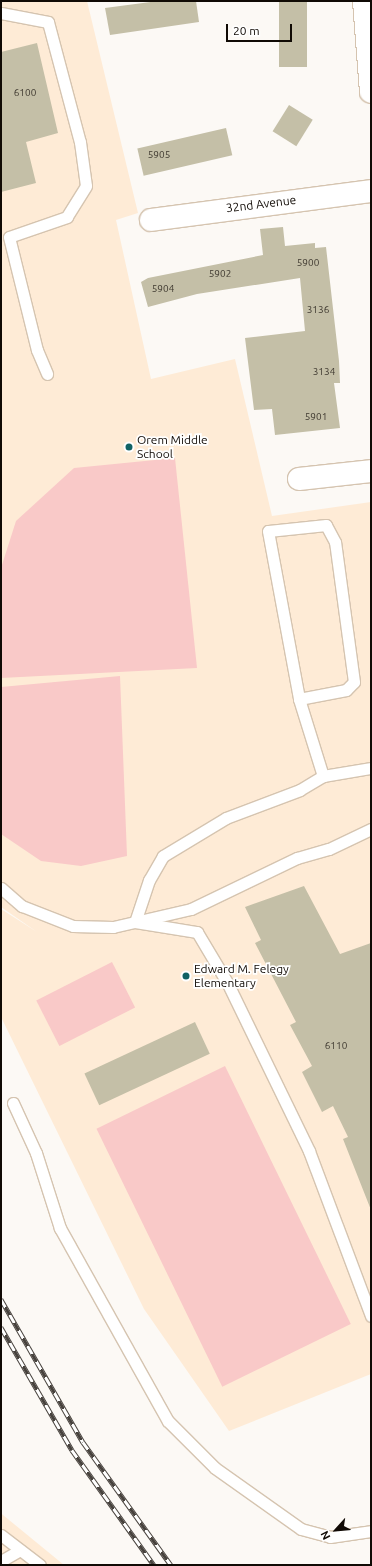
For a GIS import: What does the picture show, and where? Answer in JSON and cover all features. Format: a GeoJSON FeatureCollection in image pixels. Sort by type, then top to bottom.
{"type":"FeatureCollection","features":[{"type":"Feature","properties":{"kind":"street"},"geometry":{"type":"LineString","coordinates":[[364,1],[371,92]]}},
{"type":"Feature","properties":{"kind":"street","name":"32nd Avenue"},"geometry":{"type":"LineString","coordinates":[[151,220],[371,191]]}},
{"type":"Feature","properties":{"kind":"street"},"geometry":{"type":"LineString","coordinates":[[299,479],[371,471]]}},
{"type":"Feature","properties":{"kind":"lane"},"geometry":{"type":"LineString","coordinates":[[1,13],[48,22],[80,142],[86,186],[67,217],[9,237],[37,350],[47,374]]}},
{"type":"Feature","properties":{"kind":"lane"},"geometry":{"type":"LineString","coordinates":[[299,699],[346,690],[354,682],[335,542],[326,525],[268,531],[299,699],[323,776]]}},
{"type":"Feature","properties":{"kind":"lane"},"geometry":{"type":"LineString","coordinates":[[135,922],[148,880],[163,856],[226,818],[300,790],[323,776],[371,768]]}},
{"type":"Feature","properties":{"kind":"lane"},"geometry":{"type":"LineString","coordinates":[[1,888],[22,906],[73,926],[113,927],[191,909],[297,858],[329,850],[371,829]]}},
{"type":"Feature","properties":{"kind":"lane"},"geometry":{"type":"LineString","coordinates":[[135,922],[197,932],[224,978],[309,1151],[371,1316]]}},
{"type":"Feature","properties":{"kind":"lane"},"geometry":{"type":"LineString","coordinates":[[13,1103],[36,1153],[60,1228],[168,1421],[215,1468],[301,1529],[330,1537],[371,1531]]}},
{"type":"Feature","properties":{"kind":"lane"},"geometry":{"type":"LineString","coordinates":[[1,1535],[35,1563]]}},
{"type":"Feature","properties":{"kind":"lane"},"geometry":{"type":"LineString","coordinates":[[1,1561],[20,1550]]}},
{"type":"Feature","properties":{"kind":"shaded area"},"geometry":{"type":"Polygon","coordinates":[[[1,1],[87,1],[138,213],[116,220],[151,379],[235,359],[272,516],[371,502],[371,1374],[229,1431],[144,1309],[1,1017],[1,909],[37,932],[1,907],[1,1]]]}},
{"type":"Feature","properties":{"kind":"shaded area"},"geometry":{"type":"Polygon","coordinates":[[[175,458],[197,668],[1,678],[1,568],[16,521],[74,468],[175,458]]]}},
{"type":"Feature","properties":{"kind":"shaded area"},"geometry":{"type":"Polygon","coordinates":[[[120,676],[127,856],[81,866],[41,861],[1,834],[1,687],[120,676]]]}},
{"type":"Feature","properties":{"kind":"shaded area"},"geometry":{"type":"Polygon","coordinates":[[[112,962],[135,1007],[59,1046],[36,1001],[112,962]]]}},
{"type":"Feature","properties":{"kind":"shaded area"},"geometry":{"type":"Polygon","coordinates":[[[225,1066],[351,1324],[222,1387],[96,1129],[225,1066]]]}},
{"type":"Feature","properties":{"kind":"shaded area"},"geometry":{"type":"Polygon","coordinates":[[[1,1513],[3,1515],[64,1565],[1,1565],[1,1513]]]}},
{"type":"Feature","properties":{"kind":"building"},"geometry":{"type":"Polygon","coordinates":[[[158,1],[196,1],[199,22],[110,35],[105,8],[158,1]]]}},
{"type":"Feature","properties":{"kind":"building"},"geometry":{"type":"Polygon","coordinates":[[[279,1],[307,1],[307,67],[279,67],[279,1]]]}},
{"type":"Feature","properties":{"kind":"building"},"geometry":{"type":"Polygon","coordinates":[[[37,43],[58,133],[26,142],[36,183],[1,192],[1,52],[37,43]]]}},
{"type":"Feature","properties":{"kind":"building"},"geometry":{"type":"Polygon","coordinates":[[[289,105],[313,120],[296,146],[273,131],[289,105]]]}},
{"type":"Feature","properties":{"kind":"building"},"geometry":{"type":"Polygon","coordinates":[[[226,128],[232,155],[144,176],[137,148],[226,128]]]}},
{"type":"Feature","properties":{"kind":"building"},"geometry":{"type":"Polygon","coordinates":[[[283,227],[285,246],[315,243],[315,248],[326,247],[339,361],[340,383],[334,383],[340,428],[275,435],[272,409],[254,410],[245,338],[305,331],[300,278],[197,294],[148,307],[141,282],[148,278],[263,255],[260,229],[283,227]]]}},
{"type":"Feature","properties":{"kind":"building"},"geometry":{"type":"Polygon","coordinates":[[[304,886],[340,954],[371,943],[371,1210],[343,1139],[348,1137],[333,1106],[322,1112],[302,1072],[312,1066],[290,1025],[296,1022],[255,943],[261,940],[245,907],[304,886]]]}},
{"type":"Feature","properties":{"kind":"building"},"geometry":{"type":"Polygon","coordinates":[[[195,1022],[210,1054],[99,1105],[84,1074],[195,1022]]]}},
{"type":"Feature","properties":{"kind":"railway"},"geometry":{"type":"LineString","coordinates":[[1,1299],[83,1442],[171,1565]]}},
{"type":"Feature","properties":{"kind":"railway"},"geometry":{"type":"LineString","coordinates":[[1,1327],[72,1450],[154,1565]]}},
{"type":"Feature","properties":{"kind":"place","name":"Orem Middle School"},"geometry":{"type":"Point","coordinates":[129,447]}},
{"type":"Feature","properties":{"kind":"place","name":"Edward M. Felegy Elementary"},"geometry":{"type":"Point","coordinates":[186,976]}}]}
